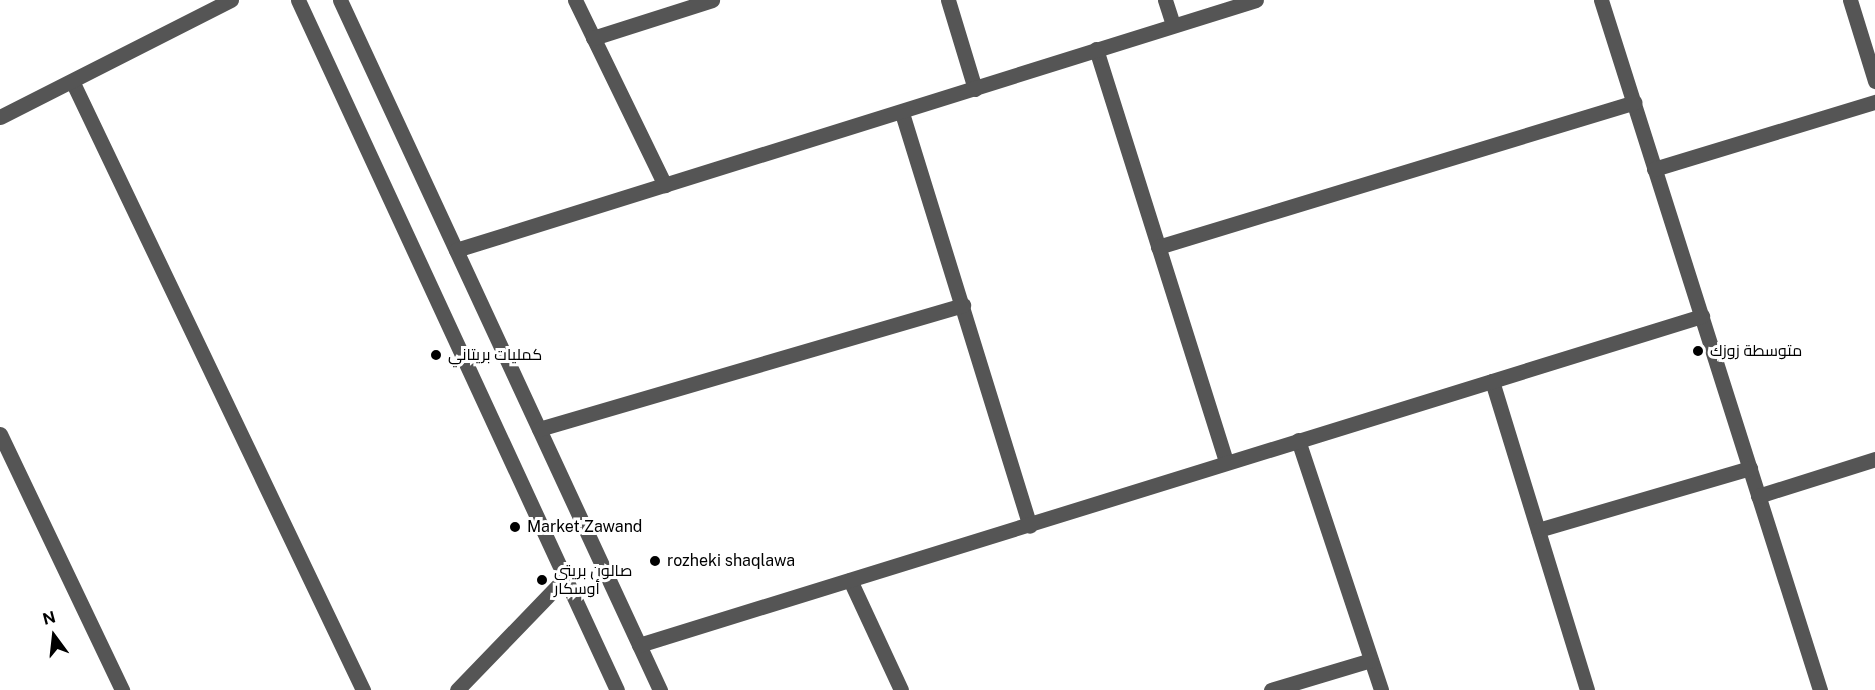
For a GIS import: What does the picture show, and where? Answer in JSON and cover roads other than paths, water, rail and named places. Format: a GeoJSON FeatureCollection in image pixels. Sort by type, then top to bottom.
{"type":"FeatureCollection","features":[{"type":"Feature","properties":{"kind":"street"},"geometry":{"type":"LineString","coordinates":[[0,117],[73,83],[231,0]]}},
{"type":"Feature","properties":{"kind":"street"},"geometry":{"type":"LineString","coordinates":[[298,0],[617,690]]}},
{"type":"Feature","properties":{"kind":"street"},"geometry":{"type":"LineString","coordinates":[[340,0],[660,690]]}},
{"type":"Feature","properties":{"kind":"street"},"geometry":{"type":"LineString","coordinates":[[575,0],[665,185]]}},
{"type":"Feature","properties":{"kind":"street"},"geometry":{"type":"LineString","coordinates":[[593,38],[711,0]]}},
{"type":"Feature","properties":{"kind":"street"},"geometry":{"type":"LineString","coordinates":[[948,0],[975,89]]}},
{"type":"Feature","properties":{"kind":"street"},"geometry":{"type":"LineString","coordinates":[[1165,0],[1173,25]]}},
{"type":"Feature","properties":{"kind":"street"},"geometry":{"type":"LineString","coordinates":[[456,250],[902,113],[1095,49],[1256,0]]}},
{"type":"Feature","properties":{"kind":"street"},"geometry":{"type":"LineString","coordinates":[[1601,0],[1820,690]]}},
{"type":"Feature","properties":{"kind":"street"},"geometry":{"type":"LineString","coordinates":[[1850,0],[1875,81]]}},
{"type":"Feature","properties":{"kind":"street"},"geometry":{"type":"LineString","coordinates":[[1095,49],[1226,461]]}},
{"type":"Feature","properties":{"kind":"street"},"geometry":{"type":"LineString","coordinates":[[73,83],[363,690]]}},
{"type":"Feature","properties":{"kind":"street"},"geometry":{"type":"LineString","coordinates":[[1158,247],[1634,102]]}},
{"type":"Feature","properties":{"kind":"street"},"geometry":{"type":"LineString","coordinates":[[1654,169],[1875,102]]}},
{"type":"Feature","properties":{"kind":"street"},"geometry":{"type":"LineString","coordinates":[[902,113],[1030,526]]}},
{"type":"Feature","properties":{"kind":"street"},"geometry":{"type":"LineString","coordinates":[[539,429],[963,305]]}},
{"type":"Feature","properties":{"kind":"street"},"geometry":{"type":"LineString","coordinates":[[639,645],[1030,526],[1226,461],[1702,316]]}},
{"type":"Feature","properties":{"kind":"street"},"geometry":{"type":"LineString","coordinates":[[1492,381],[1587,690]]}},
{"type":"Feature","properties":{"kind":"street"},"geometry":{"type":"LineString","coordinates":[[0,434],[122,690]]}},
{"type":"Feature","properties":{"kind":"street"},"geometry":{"type":"LineString","coordinates":[[1299,440],[1381,690]]}},
{"type":"Feature","properties":{"kind":"street"},"geometry":{"type":"LineString","coordinates":[[1758,495],[1875,459]]}},
{"type":"Feature","properties":{"kind":"street"},"geometry":{"type":"LineString","coordinates":[[1538,530],[1749,468]]}},
{"type":"Feature","properties":{"kind":"street"},"geometry":{"type":"LineString","coordinates":[[457,690],[565,578]]}},
{"type":"Feature","properties":{"kind":"street"},"geometry":{"type":"LineString","coordinates":[[850,580],[901,690]]}},
{"type":"Feature","properties":{"kind":"street"},"geometry":{"type":"LineString","coordinates":[[1271,690],[1371,660]]}},
{"type":"Feature","properties":{"kind":"place","name":"متوسطة زوزك"},"geometry":{"type":"Point","coordinates":[1698,351]}},
{"type":"Feature","properties":{"kind":"place","name":"كمليات بريتاني"},"geometry":{"type":"Point","coordinates":[436,355]}},
{"type":"Feature","properties":{"kind":"place","name":"Market Zawand"},"geometry":{"type":"Point","coordinates":[515,527]}},
{"type":"Feature","properties":{"kind":"place","name":"rozheki shaqlawa"},"geometry":{"type":"Point","coordinates":[655,561]}},
{"type":"Feature","properties":{"kind":"place","name":"صالون بريتي أوسكار"},"geometry":{"type":"Point","coordinates":[542,580]}}]}
